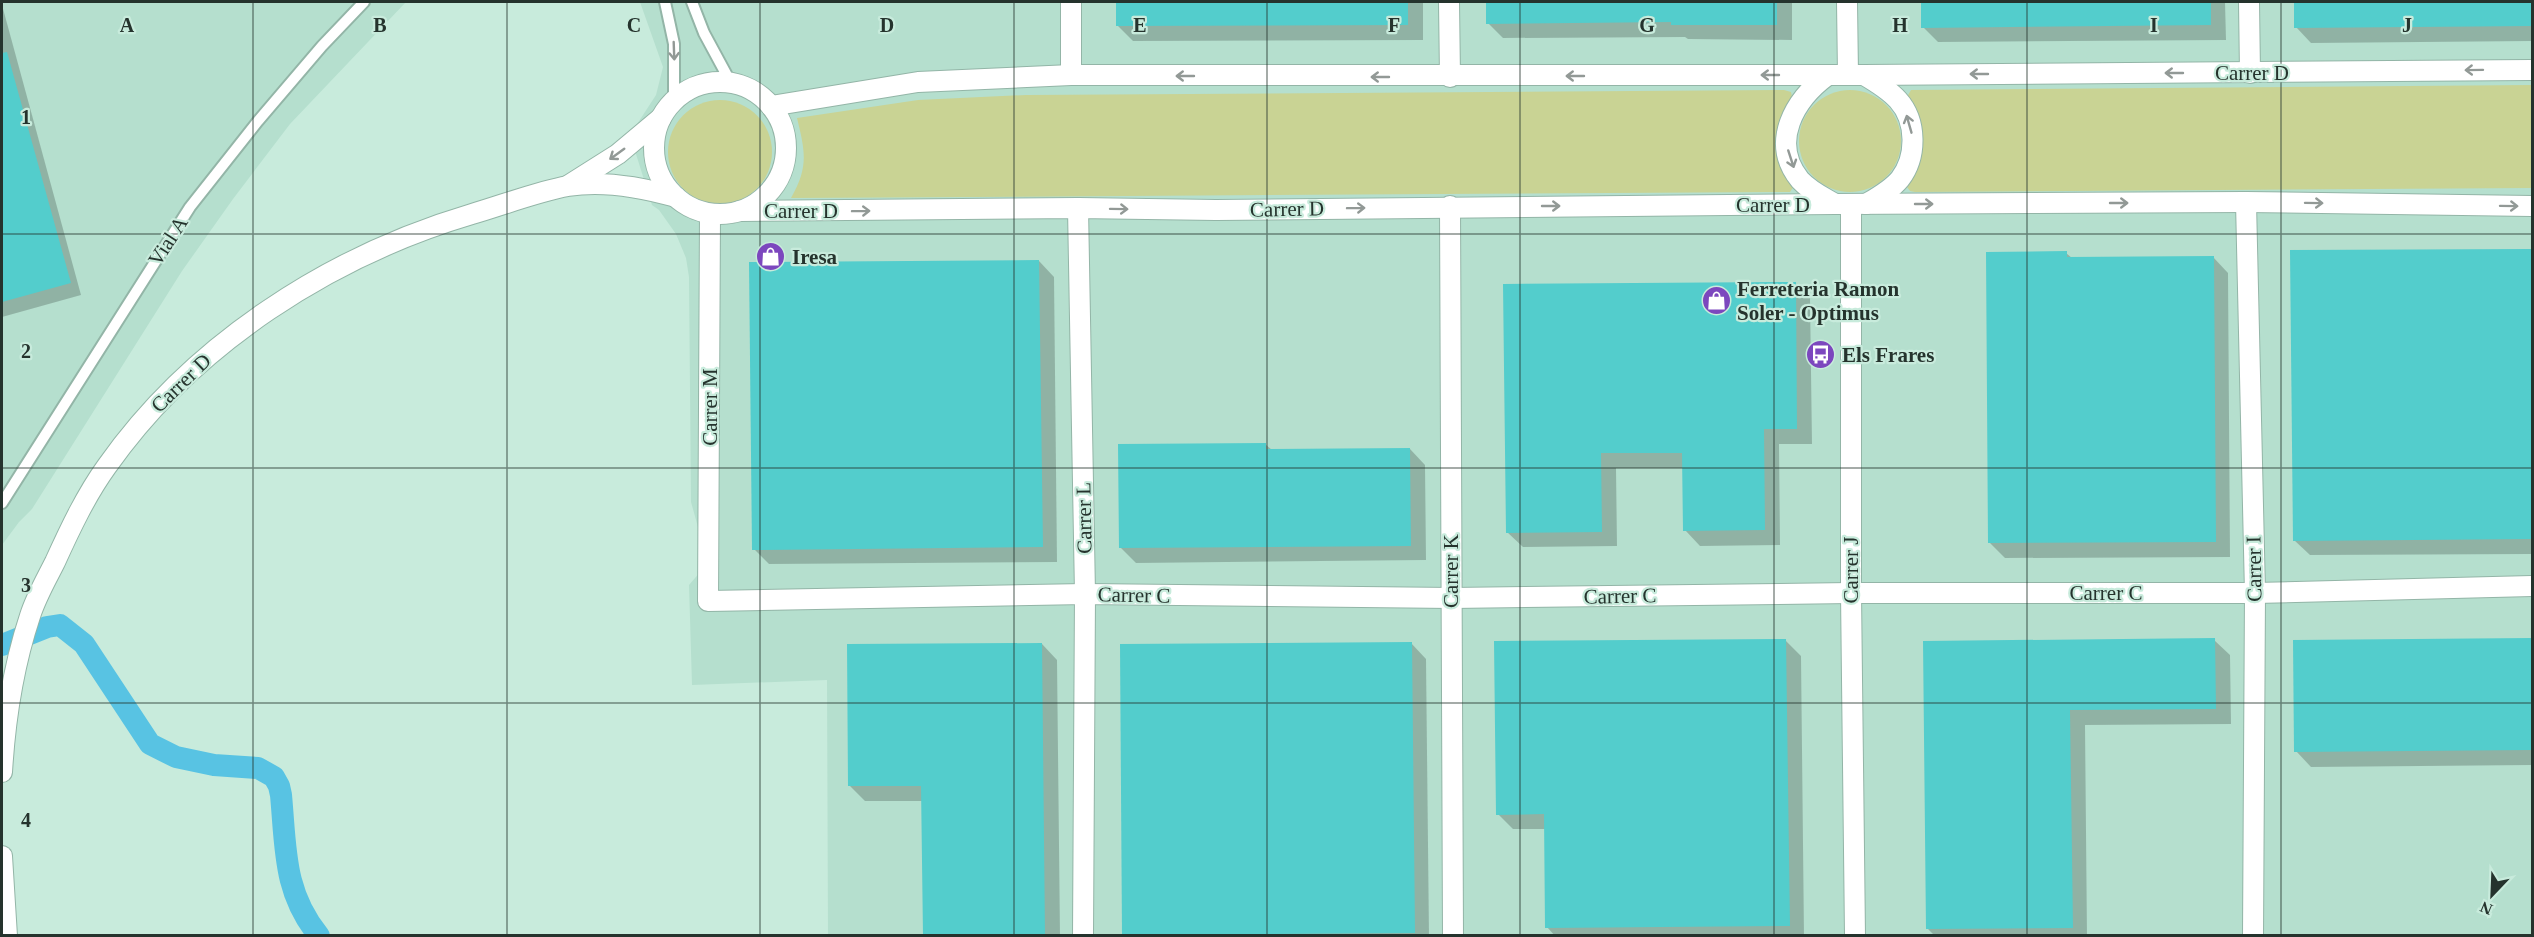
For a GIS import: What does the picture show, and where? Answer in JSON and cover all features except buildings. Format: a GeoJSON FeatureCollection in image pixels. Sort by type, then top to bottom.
{"type":"FeatureCollection","features":[{"type":"Feature","properties":{"kind":"street"},"geometry":{"type":"LineString","coordinates":[[1071,2],[1071,75]]}},
{"type":"Feature","properties":{"kind":"street"},"geometry":{"type":"LineString","coordinates":[[1449,2],[1450,77]]}},
{"type":"Feature","properties":{"kind":"street"},"geometry":{"type":"LineString","coordinates":[[1847,2],[1847,75]]}},
{"type":"Feature","properties":{"kind":"street"},"geometry":{"type":"LineString","coordinates":[[2249,2],[2250,73]]}},
{"type":"Feature","properties":{"kind":"street","name":"Carrer D"},"geometry":{"type":"LineString","coordinates":[[771,106],[918,82],[1071,75],[1450,77],[2250,73],[2532,69]]}},
{"type":"Feature","properties":{"kind":"street"},"geometry":{"type":"LineString","coordinates":[[1847,75],[1899,101],[1909,119],[1913,140],[1910,160],[1900,179],[1885,193],[1851,204],[1816,194],[1800,180],[1790,161],[1786,141],[1790,120],[1810,88],[1847,75]]}},
{"type":"Feature","properties":{"kind":"street"},"geometry":{"type":"LineString","coordinates":[[710,83],[731,83],[746,87],[760,95],[771,106],[782,125],[786,146],[783,167],[774,187],[759,202],[740,211],[710,214],[676,197],[662,180],[655,160],[655,138],[661,118],[674,101],[691,89],[700,86],[710,83]]}},
{"type":"Feature","properties":{"kind":"street","name":"Carrer D"},"geometry":{"type":"LineString","coordinates":[[568,186],[618,154],[661,118]]}},
{"type":"Feature","properties":{"kind":"street","name":"Carrer D"},"geometry":{"type":"LineString","coordinates":[[2,772],[3,743],[29,617],[72,524],[106,467],[149,413],[200,362],[269,311],[339,266],[449,221],[568,186],[625,185],[646,188],[676,197]]}},
{"type":"Feature","properties":{"kind":"street","name":"Carrer D"},"geometry":{"type":"LineString","coordinates":[[740,211],[1078,208],[1216,210],[1450,206],[2246,202],[2532,206]]}},
{"type":"Feature","properties":{"kind":"street","name":"Carrer I"},"geometry":{"type":"LineString","coordinates":[[2246,202],[2255,593],[2253,936]]}},
{"type":"Feature","properties":{"kind":"street","name":"Carrer J"},"geometry":{"type":"LineString","coordinates":[[1851,204],[1851,593],[1855,936]]}},
{"type":"Feature","properties":{"kind":"street","name":"Carrer K"},"geometry":{"type":"LineString","coordinates":[[1450,206],[1453,936]]}},
{"type":"Feature","properties":{"kind":"street","name":"Carrer L"},"geometry":{"type":"LineString","coordinates":[[1078,208],[1085,594],[1083,936]]}},
{"type":"Feature","properties":{"kind":"street","name":"Carrer M"},"geometry":{"type":"LineString","coordinates":[[708,601],[710,214]]}},
{"type":"Feature","properties":{"kind":"street","name":"Carrer C"},"geometry":{"type":"LineString","coordinates":[[708,601],[1085,594],[1452,598],[1851,593],[2255,593],[2532,585]]}},
{"type":"Feature","properties":{"kind":"street"},"geometry":{"type":"LineString","coordinates":[[2,856],[7,936]]}},
{"type":"Feature","properties":{"kind":"lane","name":"Vial A"},"geometry":{"type":"LineString","coordinates":[[2,503],[190,207],[294,79],[364,2]]}},
{"type":"Feature","properties":{"kind":"lane"},"geometry":{"type":"LineString","coordinates":[[665,2],[674,44],[674,101]]}},
{"type":"Feature","properties":{"kind":"lane"},"geometry":{"type":"LineString","coordinates":[[692,2],[704,33],[731,83]]}},
{"type":"Feature","properties":{"kind":"shaded area"},"geometry":{"type":"Polygon","coordinates":[[[2,2],[406,2],[290,124],[233,199],[182,271],[32,509],[2,545],[2,2]]]}},
{"type":"Feature","properties":{"kind":"shaded area"},"geometry":{"type":"Polygon","coordinates":[[[640,2],[2532,2],[2532,935],[828,935],[827,680],[692,685],[689,585],[708,563],[691,502],[689,277],[686,258],[676,234],[659,210],[652,205],[630,135],[656,95],[663,67],[640,2]]]}},
{"type":"Feature","properties":{"kind":"green space"},"geometry":{"type":"Polygon","coordinates":[[[2532,85],[2532,188],[1915,192],[1910,191],[1907,187],[1907,97],[1911,90],[2532,85]]]}},
{"type":"Feature","properties":{"kind":"green space"},"geometry":{"type":"Polygon","coordinates":[[[1784,90],[1791,92],[1792,97],[1779,125],[1794,186],[1790,192],[791,198],[801,177],[804,159],[797,118],[918,100],[1026,95],[1784,90]]]}},
{"type":"Feature","properties":{"kind":"green space"},"geometry":{"type":"Polygon","coordinates":[[[1850,90],[1869,94],[1886,105],[1897,122],[1901,141],[1897,160],[1886,177],[1869,188],[1850,192],[1831,188],[1814,177],[1803,160],[1799,141],[1803,122],[1814,105],[1831,94],[1850,90]]]}},
{"type":"Feature","properties":{"kind":"green space"},"geometry":{"type":"Polygon","coordinates":[[[720,100],[740,104],[757,115],[768,132],[772,152],[768,172],[757,189],[740,200],[720,204],[700,200],[683,189],[672,172],[668,152],[672,132],[683,115],[700,104],[720,100]]]}},
{"type":"Feature","properties":{"kind":"waterway"},"geometry":{"type":"LineString","coordinates":[[2,645],[47,627],[60,625],[84,644],[150,744],[176,757],[214,765],[258,768],[274,777],[281,795],[288,869],[292,886],[307,919],[319,936]]}},
{"type":"Feature","properties":{"kind":"place","name":"Iresa"},"geometry":{"type":"Point","coordinates":[771,257]}},
{"type":"Feature","properties":{"kind":"place","name":"Ferreteria Ramon Soler - Optimus"},"geometry":{"type":"Point","coordinates":[1716,301]}},
{"type":"Feature","properties":{"kind":"place","name":"Els Frares"},"geometry":{"type":"Point","coordinates":[1821,355]}}]}
